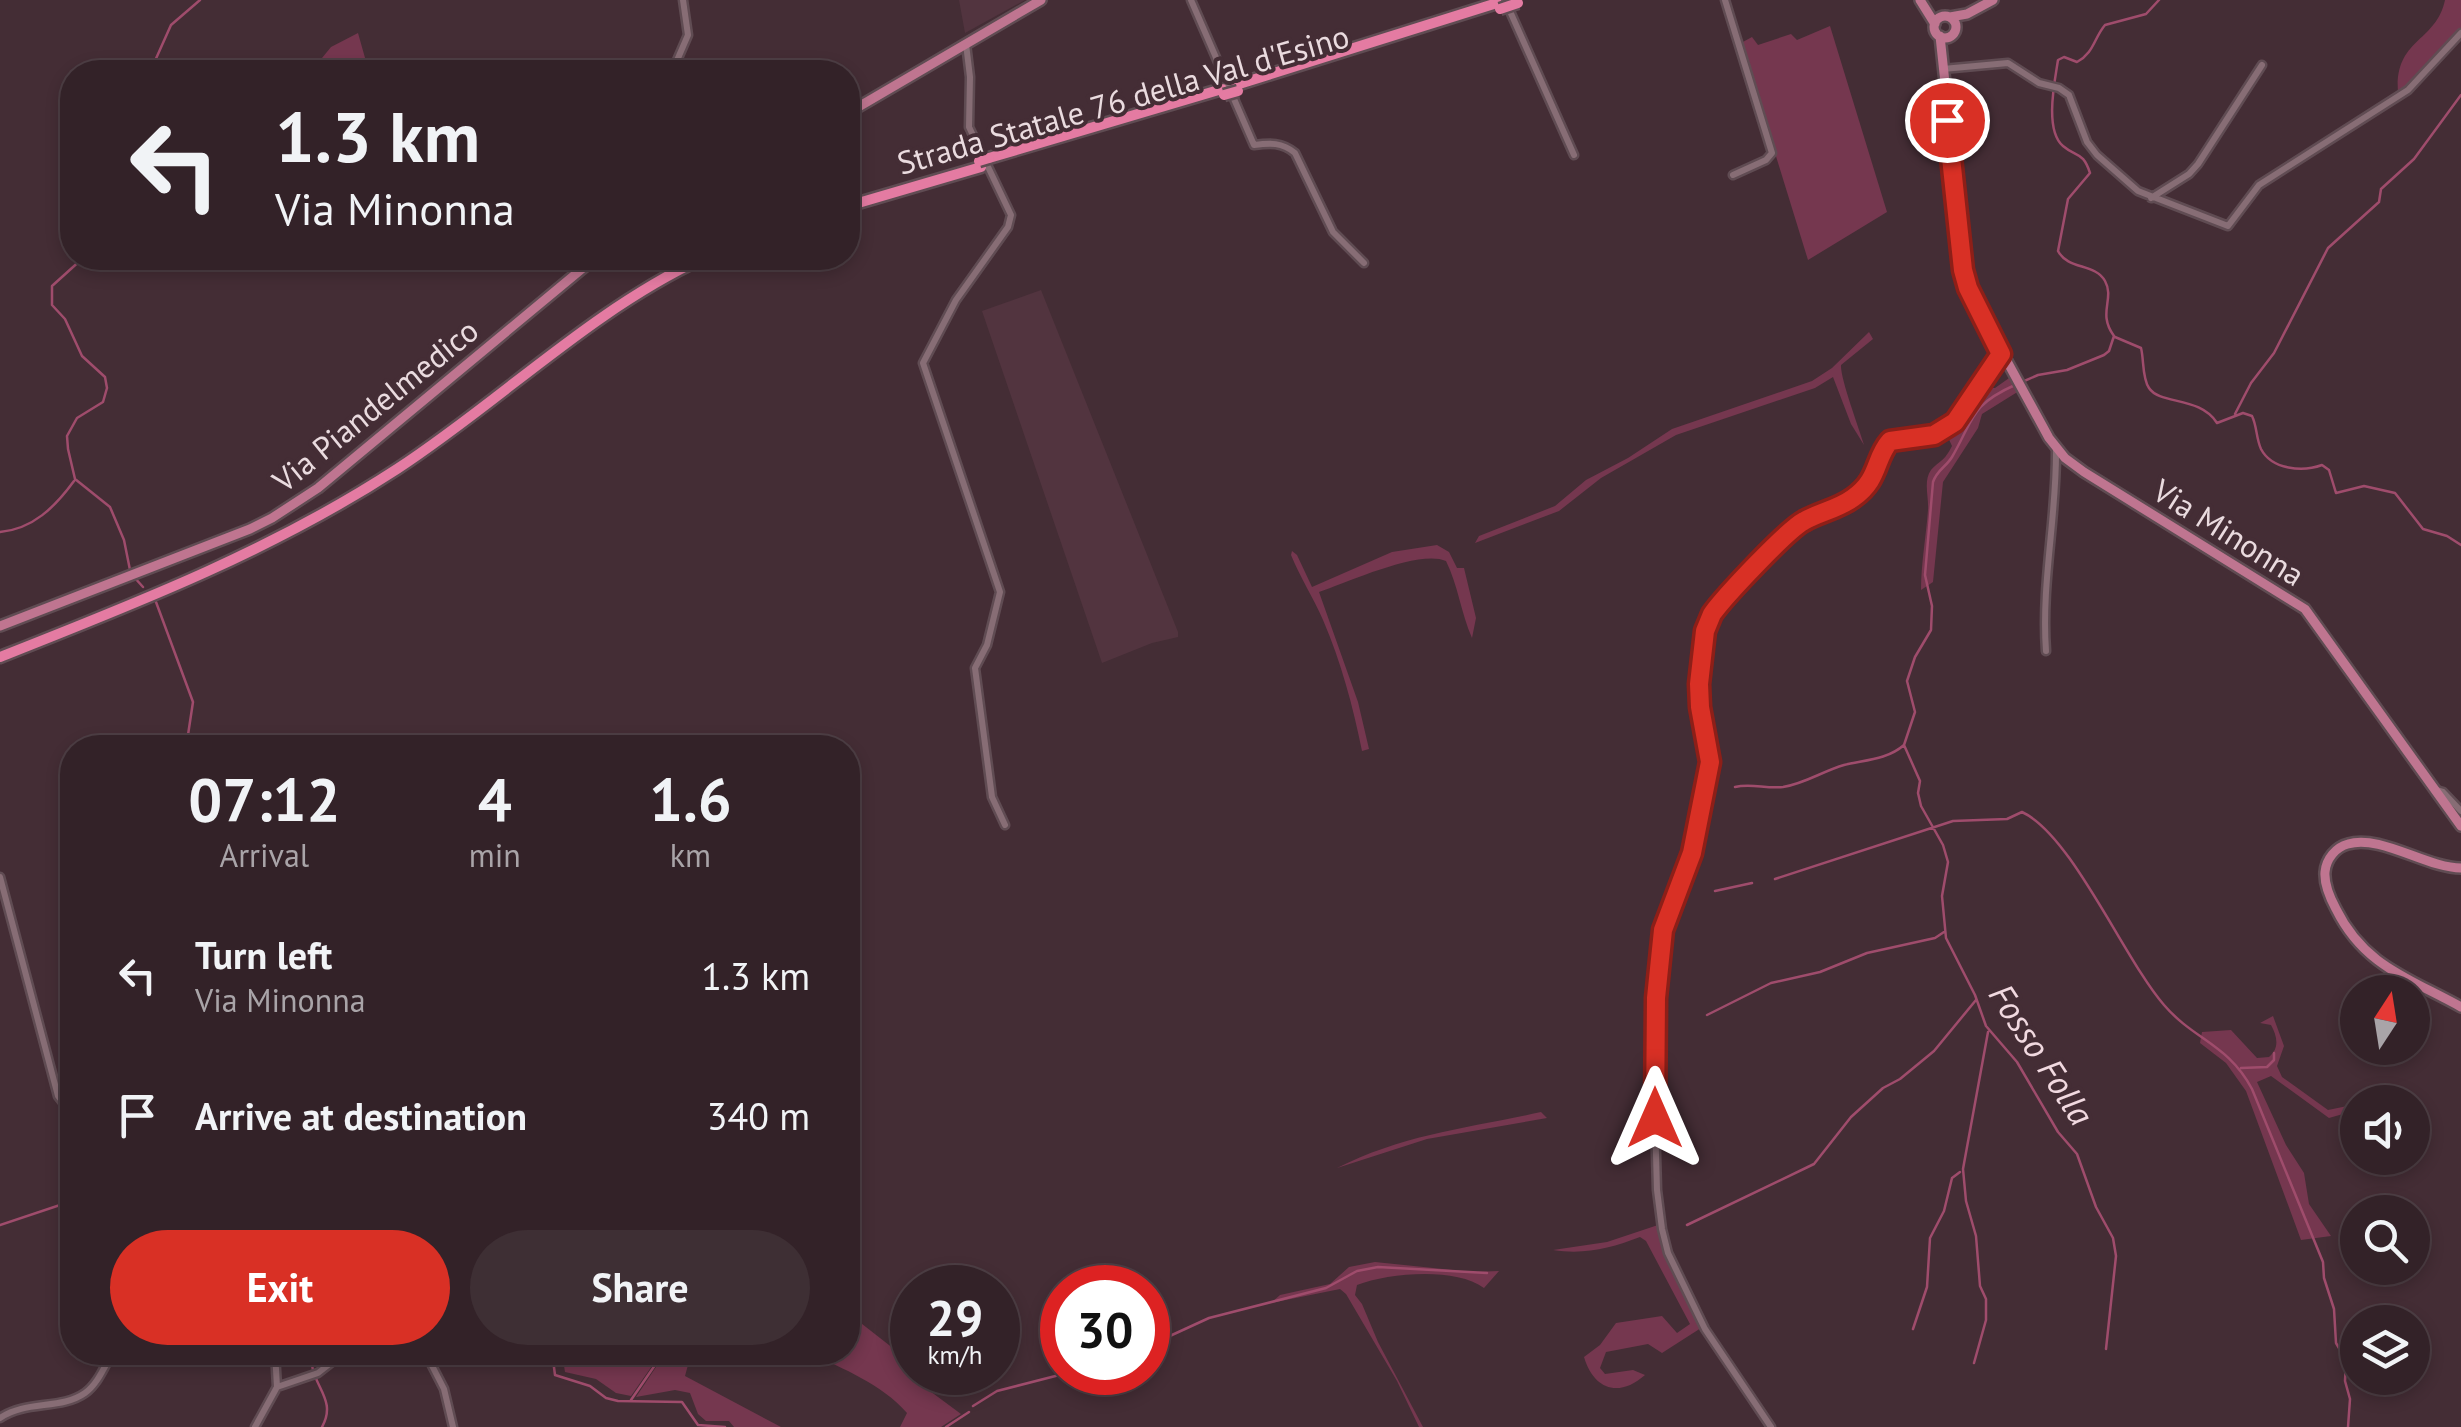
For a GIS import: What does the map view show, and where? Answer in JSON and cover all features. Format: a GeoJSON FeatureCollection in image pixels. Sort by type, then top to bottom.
{"type":"FeatureCollection","features":[{"type":"Feature","properties":{"kind":"highway","name":"Strada Statale 76 della Val d'Esino"},"geometry":{"type":"LineString","coordinates":[[860,199],[1237,88],[1509,2]]}},
{"type":"Feature","properties":{"kind":"highway"},"geometry":{"type":"LineString","coordinates":[[0,654],[174,582],[306,517],[438,434],[614,300],[667,270]]}},
{"type":"Feature","properties":{"kind":"highway"},"geometry":{"type":"LineString","coordinates":[[0,654],[177,587],[322,514],[440,440],[616,306],[680,270]]}},
{"type":"Feature","properties":{"kind":"main road"},"geometry":{"type":"LineString","coordinates":[[860,106],[1042,0]]}},
{"type":"Feature","properties":{"kind":"main road"},"geometry":{"type":"LineString","coordinates":[[1920,0],[1954,32]]}},
{"type":"Feature","properties":{"kind":"main road"},"geometry":{"type":"LineString","coordinates":[[1942,19],[1967,14],[1993,0]]}},
{"type":"Feature","properties":{"kind":"main road"},"geometry":{"type":"LineString","coordinates":[[1940,36],[1954,32],[1967,14]]}},
{"type":"Feature","properties":{"kind":"main road","name":"Via Minonna"},"geometry":{"type":"LineString","coordinates":[[1942,19],[1940,36],[1963,270],[2001,354],[2056,447],[2084,472],[2304,609],[2461,826]]}},
{"type":"Feature","properties":{"kind":"main road","name":"Via Minonna"},"geometry":{"type":"LineString","coordinates":[[1943,69],[1954,32]]}},
{"type":"Feature","properties":{"kind":"main road","name":"Via Piandelmedico"},"geometry":{"type":"LineString","coordinates":[[0,626],[250,529],[298,502],[580,270]]}},
{"type":"Feature","properties":{"kind":"main road"},"geometry":{"type":"LineString","coordinates":[[2461,868],[2360,842],[2338,849],[2325,871],[2332,901],[2364,951],[2382,965],[2461,1007]]}},
{"type":"Feature","properties":{"kind":"street"},"geometry":{"type":"LineString","coordinates":[[677,60],[688,36],[683,0]]}},
{"type":"Feature","properties":{"kind":"street"},"geometry":{"type":"LineString","coordinates":[[1191,0],[1254,146],[1274,143],[1295,153],[1333,232],[1364,264]]}},
{"type":"Feature","properties":{"kind":"street"},"geometry":{"type":"LineString","coordinates":[[1725,0],[1772,153],[1766,160],[1733,175]]}},
{"type":"Feature","properties":{"kind":"street"},"geometry":{"type":"LineString","coordinates":[[1509,2],[1574,155]]}},
{"type":"Feature","properties":{"kind":"street"},"geometry":{"type":"LineString","coordinates":[[1943,69],[2008,63],[2039,84],[2068,96],[2087,142],[2097,155],[2151,198],[2222,226],[2232,224],[2259,185],[2408,90],[2461,33]]}},
{"type":"Feature","properties":{"kind":"street"},"geometry":{"type":"LineString","coordinates":[[966,44],[970,76],[968,127],[1011,215],[1008,227],[956,300],[923,363],[1000,592],[987,645],[975,668],[992,798],[1006,825]]}},
{"type":"Feature","properties":{"kind":"street"},"geometry":{"type":"LineString","coordinates":[[1946,54],[1956,68]]}},
{"type":"Feature","properties":{"kind":"street"},"geometry":{"type":"LineString","coordinates":[[2151,198],[2198,164],[2262,65]]}},
{"type":"Feature","properties":{"kind":"street"},"geometry":{"type":"LineString","coordinates":[[1771,1427],[1705,1329],[1668,1253],[1656,1190],[1656,998],[1663,930],[1692,853],[1710,762],[1700,707],[1705,631],[1718,606],[1796,526],[1854,498],[1867,486],[1890,441],[1934,435],[1955,422],[2001,354]]}},
{"type":"Feature","properties":{"kind":"street"},"geometry":{"type":"LineString","coordinates":[[2046,651],[2056,447]]}},
{"type":"Feature","properties":{"kind":"street"},"geometry":{"type":"LineString","coordinates":[[2435,789],[2461,811]]}},
{"type":"Feature","properties":{"kind":"street"},"geometry":{"type":"LineString","coordinates":[[0,877],[60,1099]]}},
{"type":"Feature","properties":{"kind":"street"},"geometry":{"type":"LineString","coordinates":[[0,1418],[11,1410],[70,1400],[85,1393],[104,1365]]}},
{"type":"Feature","properties":{"kind":"street"},"geometry":{"type":"LineString","coordinates":[[255,1427],[277,1387],[276,1365]]}},
{"type":"Feature","properties":{"kind":"street"},"geometry":{"type":"LineString","coordinates":[[277,1387],[318,1374],[329,1365]]}},
{"type":"Feature","properties":{"kind":"street"},"geometry":{"type":"LineString","coordinates":[[432,1365],[444,1389],[453,1427]]}},
{"type":"Feature","properties":{"kind":"shaded area"},"geometry":{"type":"Polygon","coordinates":[[[959,0],[1025,0],[965,33],[959,0]]]}},
{"type":"Feature","properties":{"kind":"shaded area"},"geometry":{"type":"Polygon","coordinates":[[[2445,0],[2461,0],[2461,28],[2422,75],[2398,93],[2402,61],[2433,25],[2445,0]]]}},
{"type":"Feature","properties":{"kind":"shaded area"},"geometry":{"type":"Polygon","coordinates":[[[1830,26],[1887,212],[1808,260],[1741,43],[1752,37],[1758,45],[1791,34],[1797,40],[1830,26]]]}},
{"type":"Feature","properties":{"kind":"shaded area"},"geometry":{"type":"Polygon","coordinates":[[[358,33],[366,60],[322,60],[331,47],[358,33]]]}},
{"type":"Feature","properties":{"kind":"shaded area"},"geometry":{"type":"Polygon","coordinates":[[[1041,290],[1178,632],[1178,637],[1102,663],[982,311],[1041,290]]]}},
{"type":"Feature","properties":{"kind":"shaded area"},"geometry":{"type":"Polygon","coordinates":[[[1869,332],[1873,339],[1841,365],[1864,445],[1851,424],[1833,377],[1815,388],[1676,435],[1601,478],[1559,511],[1475,543],[1479,536],[1555,506],[1586,480],[1672,429],[1812,381],[1832,368],[1869,332]]]}},
{"type":"Feature","properties":{"kind":"shaded area"},"geometry":{"type":"Polygon","coordinates":[[[2012,376],[2019,391],[1982,414],[1978,428],[1943,482],[1933,582],[1921,590],[1927,479],[1952,446],[1946,433],[1966,414],[1983,388],[1995,388],[2012,376]]]}},
{"type":"Feature","properties":{"kind":"shaded area"},"geometry":{"type":"Polygon","coordinates":[[[1437,545],[1449,552],[1457,568],[1464,568],[1476,618],[1472,638],[1446,561],[1434,558],[1402,563],[1319,592],[1358,702],[1369,749],[1362,751],[1335,652],[1292,551],[1312,587],[1392,552],[1437,545]]]}},
{"type":"Feature","properties":{"kind":"shaded area"},"geometry":{"type":"Polygon","coordinates":[[[2273,1016],[2284,1046],[2277,1066],[2282,1077],[2328,1110],[2340,1108],[2340,1115],[2329,1118],[2271,1076],[2257,1082],[2286,1145],[2304,1173],[2309,1204],[2331,1236],[2301,1240],[2246,1091],[2226,1063],[2200,1043],[2202,1032],[2231,1030],[2257,1058],[2269,1057],[2275,1050],[2276,1038],[2271,1025],[2260,1023],[2273,1016]]]}},
{"type":"Feature","properties":{"kind":"shaded area"},"geometry":{"type":"Polygon","coordinates":[[[1541,1112],[1547,1118],[1427,1139],[1337,1168],[1412,1140],[1541,1112]]]}},
{"type":"Feature","properties":{"kind":"shaded area"},"geometry":{"type":"Polygon","coordinates":[[[1658,1225],[1664,1250],[1701,1328],[1662,1353],[1648,1344],[1606,1352],[1600,1368],[1605,1374],[1633,1370],[1645,1375],[1626,1387],[1609,1387],[1594,1377],[1584,1357],[1600,1345],[1616,1323],[1662,1316],[1677,1333],[1690,1324],[1646,1241],[1640,1237],[1598,1250],[1553,1250],[1607,1242],[1658,1225]]]}},
{"type":"Feature","properties":{"kind":"shaded area"},"geometry":{"type":"Polygon","coordinates":[[[1375,1262],[1499,1271],[1484,1288],[1456,1277],[1422,1274],[1386,1277],[1357,1285],[1355,1295],[1423,1427],[1419,1427],[1397,1381],[1340,1289],[1271,1303],[1280,1295],[1330,1284],[1349,1267],[1375,1262]]]}},
{"type":"Feature","properties":{"kind":"shaded area"},"geometry":{"type":"Polygon","coordinates":[[[860,1322],[890,1346],[890,1395],[935,1395],[961,1414],[941,1427],[900,1427],[907,1413],[886,1394],[835,1365],[860,1365],[860,1322]]]}},
{"type":"Feature","properties":{"kind":"shaded area"},"geometry":{"type":"Polygon","coordinates":[[[564,1365],[653,1365],[631,1396],[616,1393],[596,1379],[565,1372],[564,1365]]]}},
{"type":"Feature","properties":{"kind":"shaded area"},"geometry":{"type":"Polygon","coordinates":[[[657,1365],[688,1365],[685,1376],[781,1427],[734,1427],[729,1421],[706,1421],[698,1414],[690,1393],[675,1390],[636,1397],[657,1365]]]}},
{"type":"Feature","properties":{"kind":"waterway"},"geometry":{"type":"LineString","coordinates":[[155,60],[171,25],[200,0]]}},
{"type":"Feature","properties":{"kind":"waterway","name":"Fosso Folla"},"geometry":{"type":"LineString","coordinates":[[2022,382],[2104,355],[2114,336],[2107,320],[2105,281],[2095,271],[2068,261],[2058,251],[2068,199],[2090,173],[2082,158],[2057,139],[2054,129],[2052,104],[2058,60],[2064,57],[2077,62],[2090,50],[2105,25],[2146,14],[2159,0]]}},
{"type":"Feature","properties":{"kind":"waterway"},"geometry":{"type":"LineString","coordinates":[[2235,414],[2251,383],[2274,353],[2328,248],[2379,202],[2381,189],[2414,159],[2461,95]]}},
{"type":"Feature","properties":{"kind":"waterway"},"geometry":{"type":"LineString","coordinates":[[70,270],[52,286],[52,305],[65,319],[82,356],[105,377],[107,388],[103,402],[77,418],[67,436],[68,449],[75,479],[110,507],[124,540],[130,570]]}},
{"type":"Feature","properties":{"kind":"waterway"},"geometry":{"type":"LineString","coordinates":[[2115,337],[2141,348],[2145,379],[2154,393],[2201,409],[2217,423],[2243,413],[2252,416],[2261,449],[2272,461],[2297,469],[2322,465],[2329,470],[2336,493],[2364,486],[2395,493],[2423,529],[2461,545]]}},
{"type":"Feature","properties":{"kind":"waterway","name":"Fosso Folla"},"geometry":{"type":"LineString","coordinates":[[2015,385],[1981,407],[1933,482],[1925,575],[1932,606],[1931,630],[1907,681],[1915,712],[1904,745],[1920,781],[1921,806],[1948,862],[1942,896],[1946,938],[1986,1026],[2017,1062],[2058,1132],[2077,1154],[2096,1207],[2113,1238],[2116,1256],[2106,1349]]}},
{"type":"Feature","properties":{"kind":"waterway"},"geometry":{"type":"LineString","coordinates":[[0,532],[23,526],[42,515],[74,481]]}},
{"type":"Feature","properties":{"kind":"waterway"},"geometry":{"type":"LineString","coordinates":[[134,577],[143,587]]}},
{"type":"Feature","properties":{"kind":"waterway"},"geometry":{"type":"LineString","coordinates":[[156,602],[193,702],[188,735]]}},
{"type":"Feature","properties":{"kind":"waterway"},"geometry":{"type":"LineString","coordinates":[[1735,787],[1791,785],[1844,765],[1883,757],[1904,745]]}},
{"type":"Feature","properties":{"kind":"waterway"},"geometry":{"type":"LineString","coordinates":[[1775,879],[1953,821],[2007,819],[2022,812],[2041,825],[2078,871],[2164,1005],[2222,1052],[2252,1089],[2323,1262],[2334,1309],[2336,1343],[2346,1360],[2348,1427]]}},
{"type":"Feature","properties":{"kind":"waterway"},"geometry":{"type":"LineString","coordinates":[[1715,891],[1752,883]]}},
{"type":"Feature","properties":{"kind":"waterway"},"geometry":{"type":"LineString","coordinates":[[1707,1015],[1771,983],[1820,972],[1867,953],[1935,938],[1944,932]]}},
{"type":"Feature","properties":{"kind":"waterway"},"geometry":{"type":"LineString","coordinates":[[1687,1225],[1814,1164],[1851,1117],[1934,1051],[1976,1000]]}},
{"type":"Feature","properties":{"kind":"waterway"},"geometry":{"type":"LineString","coordinates":[[1974,1363],[1986,1320],[1986,1299],[1980,1286],[1976,1236],[1966,1201],[1963,1169],[1988,1032]]}},
{"type":"Feature","properties":{"kind":"waterway"},"geometry":{"type":"LineString","coordinates":[[2241,1068],[2267,1067],[2274,1060],[2274,1053]]}},
{"type":"Feature","properties":{"kind":"waterway"},"geometry":{"type":"LineString","coordinates":[[1913,1329],[1927,1287],[1930,1238],[1944,1211],[1952,1178],[1960,1172]]}},
{"type":"Feature","properties":{"kind":"waterway"},"geometry":{"type":"LineString","coordinates":[[0,1225],[60,1205]]}},
{"type":"Feature","properties":{"kind":"waterway"},"geometry":{"type":"LineString","coordinates":[[1170,1336],[1209,1318],[1326,1288],[1357,1271],[1378,1267],[1487,1273]]}},
{"type":"Feature","properties":{"kind":"waterway"},"geometry":{"type":"LineString","coordinates":[[312,1365],[327,1407],[322,1427]]}},
{"type":"Feature","properties":{"kind":"waterway"},"geometry":{"type":"LineString","coordinates":[[554,1365],[555,1375],[590,1386],[606,1398],[682,1402],[698,1425],[725,1427]]}},
{"type":"Feature","properties":{"kind":"waterway"},"geometry":{"type":"LineString","coordinates":[[631,1400],[655,1365]]}},
{"type":"Feature","properties":{"kind":"waterway"},"geometry":{"type":"LineString","coordinates":[[973,1406],[997,1391],[1040,1380]]}},
{"type":"Feature","properties":{"kind":"waterway"},"geometry":{"type":"LineString","coordinates":[[946,1427],[969,1412]]}},
{"type":"Feature","properties":{"kind":"route"},"geometry":{"type":"LineString","coordinates":[[1655,1118],[1656,998],[1663,930],[1692,853],[1710,762],[1699,684],[1705,631],[1712,614],[1796,526],[1854,498],[1867,486],[1890,441],[1934,435],[1955,422],[2001,354],[1963,270],[1947,120]]}}]}
